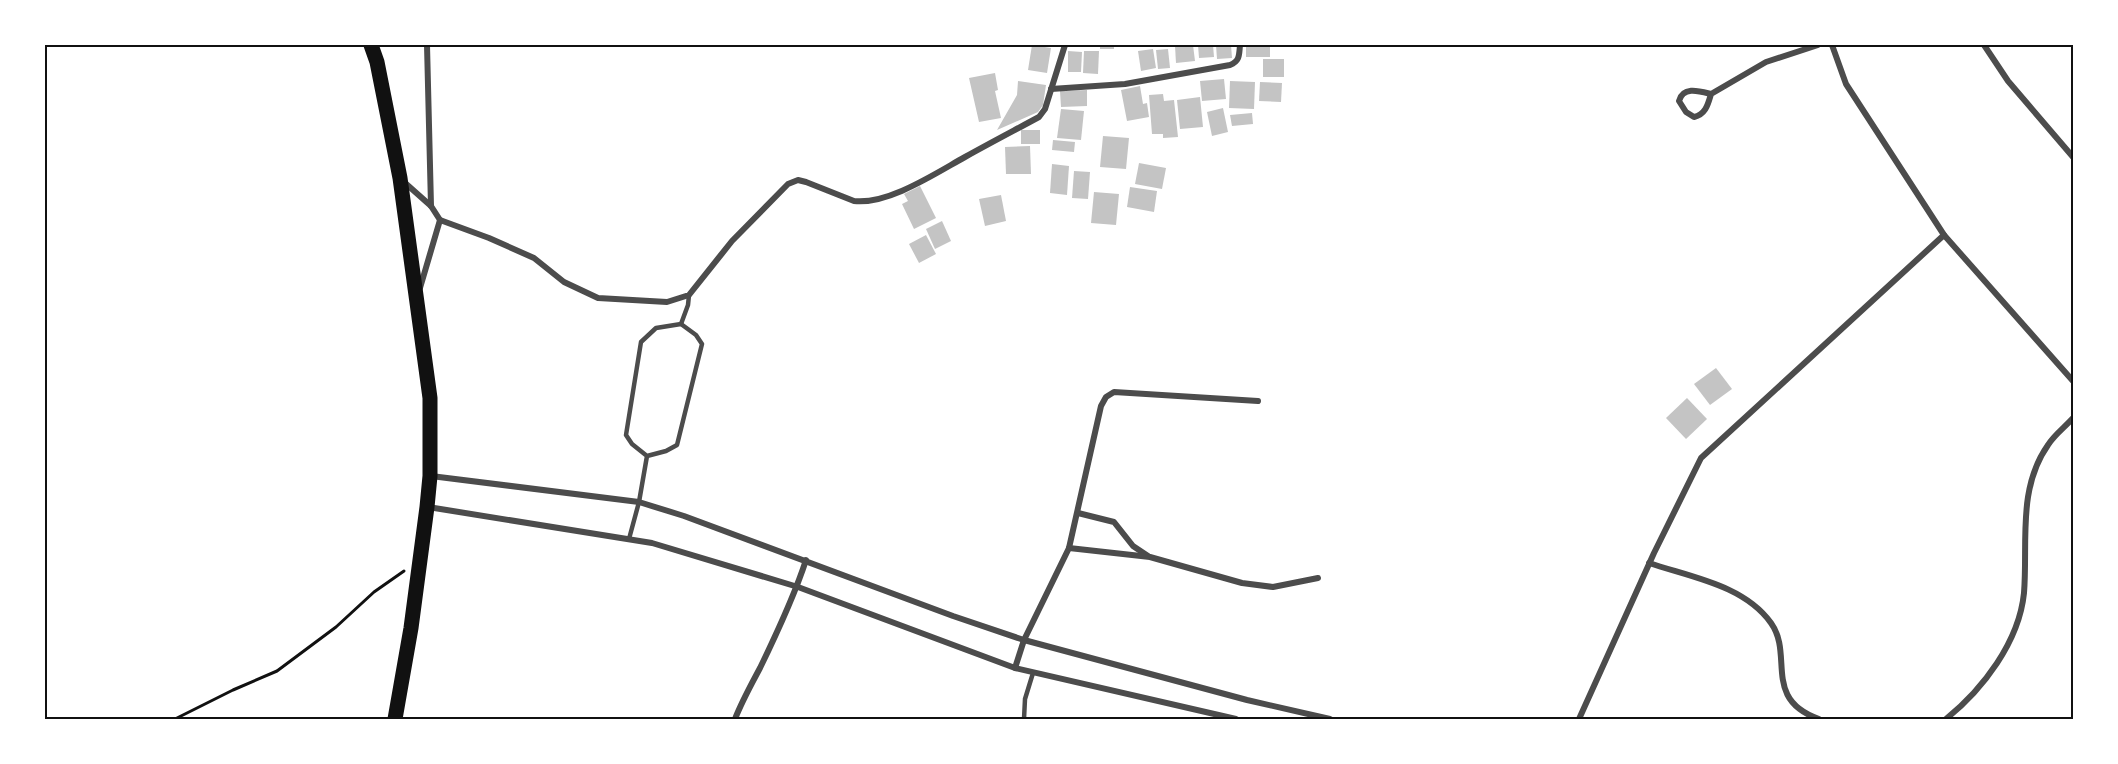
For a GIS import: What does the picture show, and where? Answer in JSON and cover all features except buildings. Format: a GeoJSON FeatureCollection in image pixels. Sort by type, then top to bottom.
{"type":"FeatureCollection","features":[{"type":"Feature","properties":{"kind":"main road"},"geometry":{"type":"LineString","coordinates":[[371,45],[377,62],[400,178],[430,398],[430,476],[427,507],[411,628],[395,719]]}},
{"type":"Feature","properties":{"kind":"street"},"geometry":{"type":"LineString","coordinates":[[428,45],[431,206]]}},
{"type":"Feature","properties":{"kind":"street"},"geometry":{"type":"LineString","coordinates":[[400,178],[431,206],[440,220],[534,258],[564,282],[598,298],[667,302],[689,295],[732,241],[788,184],[798,180],[854,201],[863,202],[890,195],[1039,117],[1045,109],[1065,45]]}},
{"type":"Feature","properties":{"kind":"street"},"geometry":{"type":"LineString","coordinates":[[1052,89],[1125,84],[1230,65],[1238,59],[1240,45]]}},
{"type":"Feature","properties":{"kind":"street"},"geometry":{"type":"LineString","coordinates":[[1711,94],[1696,90],[1685,91],[1679,101],[1686,112],[1694,117],[1700,116],[1707,108],[1711,94],[1766,62],[1818,45]]}},
{"type":"Feature","properties":{"kind":"street"},"geometry":{"type":"LineString","coordinates":[[1832,45],[1846,84],[1944,235],[2073,381]]}},
{"type":"Feature","properties":{"kind":"street"},"geometry":{"type":"LineString","coordinates":[[1984,45],[2008,81],[2073,157]]}},
{"type":"Feature","properties":{"kind":"street"},"geometry":{"type":"LineString","coordinates":[[417,300],[440,220]]}},
{"type":"Feature","properties":{"kind":"street"},"geometry":{"type":"LineString","coordinates":[[1579,719],[1649,563],[1701,458],[1944,235]]}},
{"type":"Feature","properties":{"kind":"street"},"geometry":{"type":"LineString","coordinates":[[1015,668],[1024,640],[1069,548],[1101,406],[1106,397],[1114,392],[1258,401]]}},
{"type":"Feature","properties":{"kind":"street"},"geometry":{"type":"LineString","coordinates":[[1946,719],[1963,705],[1996,664],[2015,629],[2024,594],[2024,526],[2033,474],[2048,444],[2073,418]]}},
{"type":"Feature","properties":{"kind":"street"},"geometry":{"type":"LineString","coordinates":[[430,476],[639,502],[684,516],[1024,640],[1247,700],[1330,719]]}},
{"type":"Feature","properties":{"kind":"street"},"geometry":{"type":"LineString","coordinates":[[427,507],[652,543],[798,587],[1015,668],[1200,715],[1236,719]]}},
{"type":"Feature","properties":{"kind":"street"},"geometry":{"type":"LineString","coordinates":[[1078,513],[1114,522],[1132,546],[1150,557]]}},
{"type":"Feature","properties":{"kind":"street"},"geometry":{"type":"LineString","coordinates":[[1069,548],[1150,557],[1242,583],[1273,587],[1318,578]]}},
{"type":"Feature","properties":{"kind":"street"},"geometry":{"type":"LineString","coordinates":[[735,719],[798,587],[806,560]]}},
{"type":"Feature","properties":{"kind":"street"},"geometry":{"type":"LineString","coordinates":[[1649,563],[1732,590],[1755,608],[1771,623],[1778,639],[1784,686],[1791,701],[1811,716],[1819,719]]}},
{"type":"Feature","properties":{"kind":"lane"},"geometry":{"type":"LineString","coordinates":[[681,324],[689,295]]}},
{"type":"Feature","properties":{"kind":"lane"},"geometry":{"type":"LineString","coordinates":[[681,324],[696,335],[702,344],[677,445],[666,451],[647,456],[632,444],[626,435],[641,342],[656,328],[681,324]]}},
{"type":"Feature","properties":{"kind":"lane"},"geometry":{"type":"LineString","coordinates":[[629,539],[639,502],[647,456]]}},
{"type":"Feature","properties":{"kind":"lane"},"geometry":{"type":"LineString","coordinates":[[1024,719],[1025,699],[1033,673]]}},
{"type":"Feature","properties":{"kind":"path"},"geometry":{"type":"LineString","coordinates":[[175,719],[277,670],[336,627],[374,592],[421,558]]}}]}
